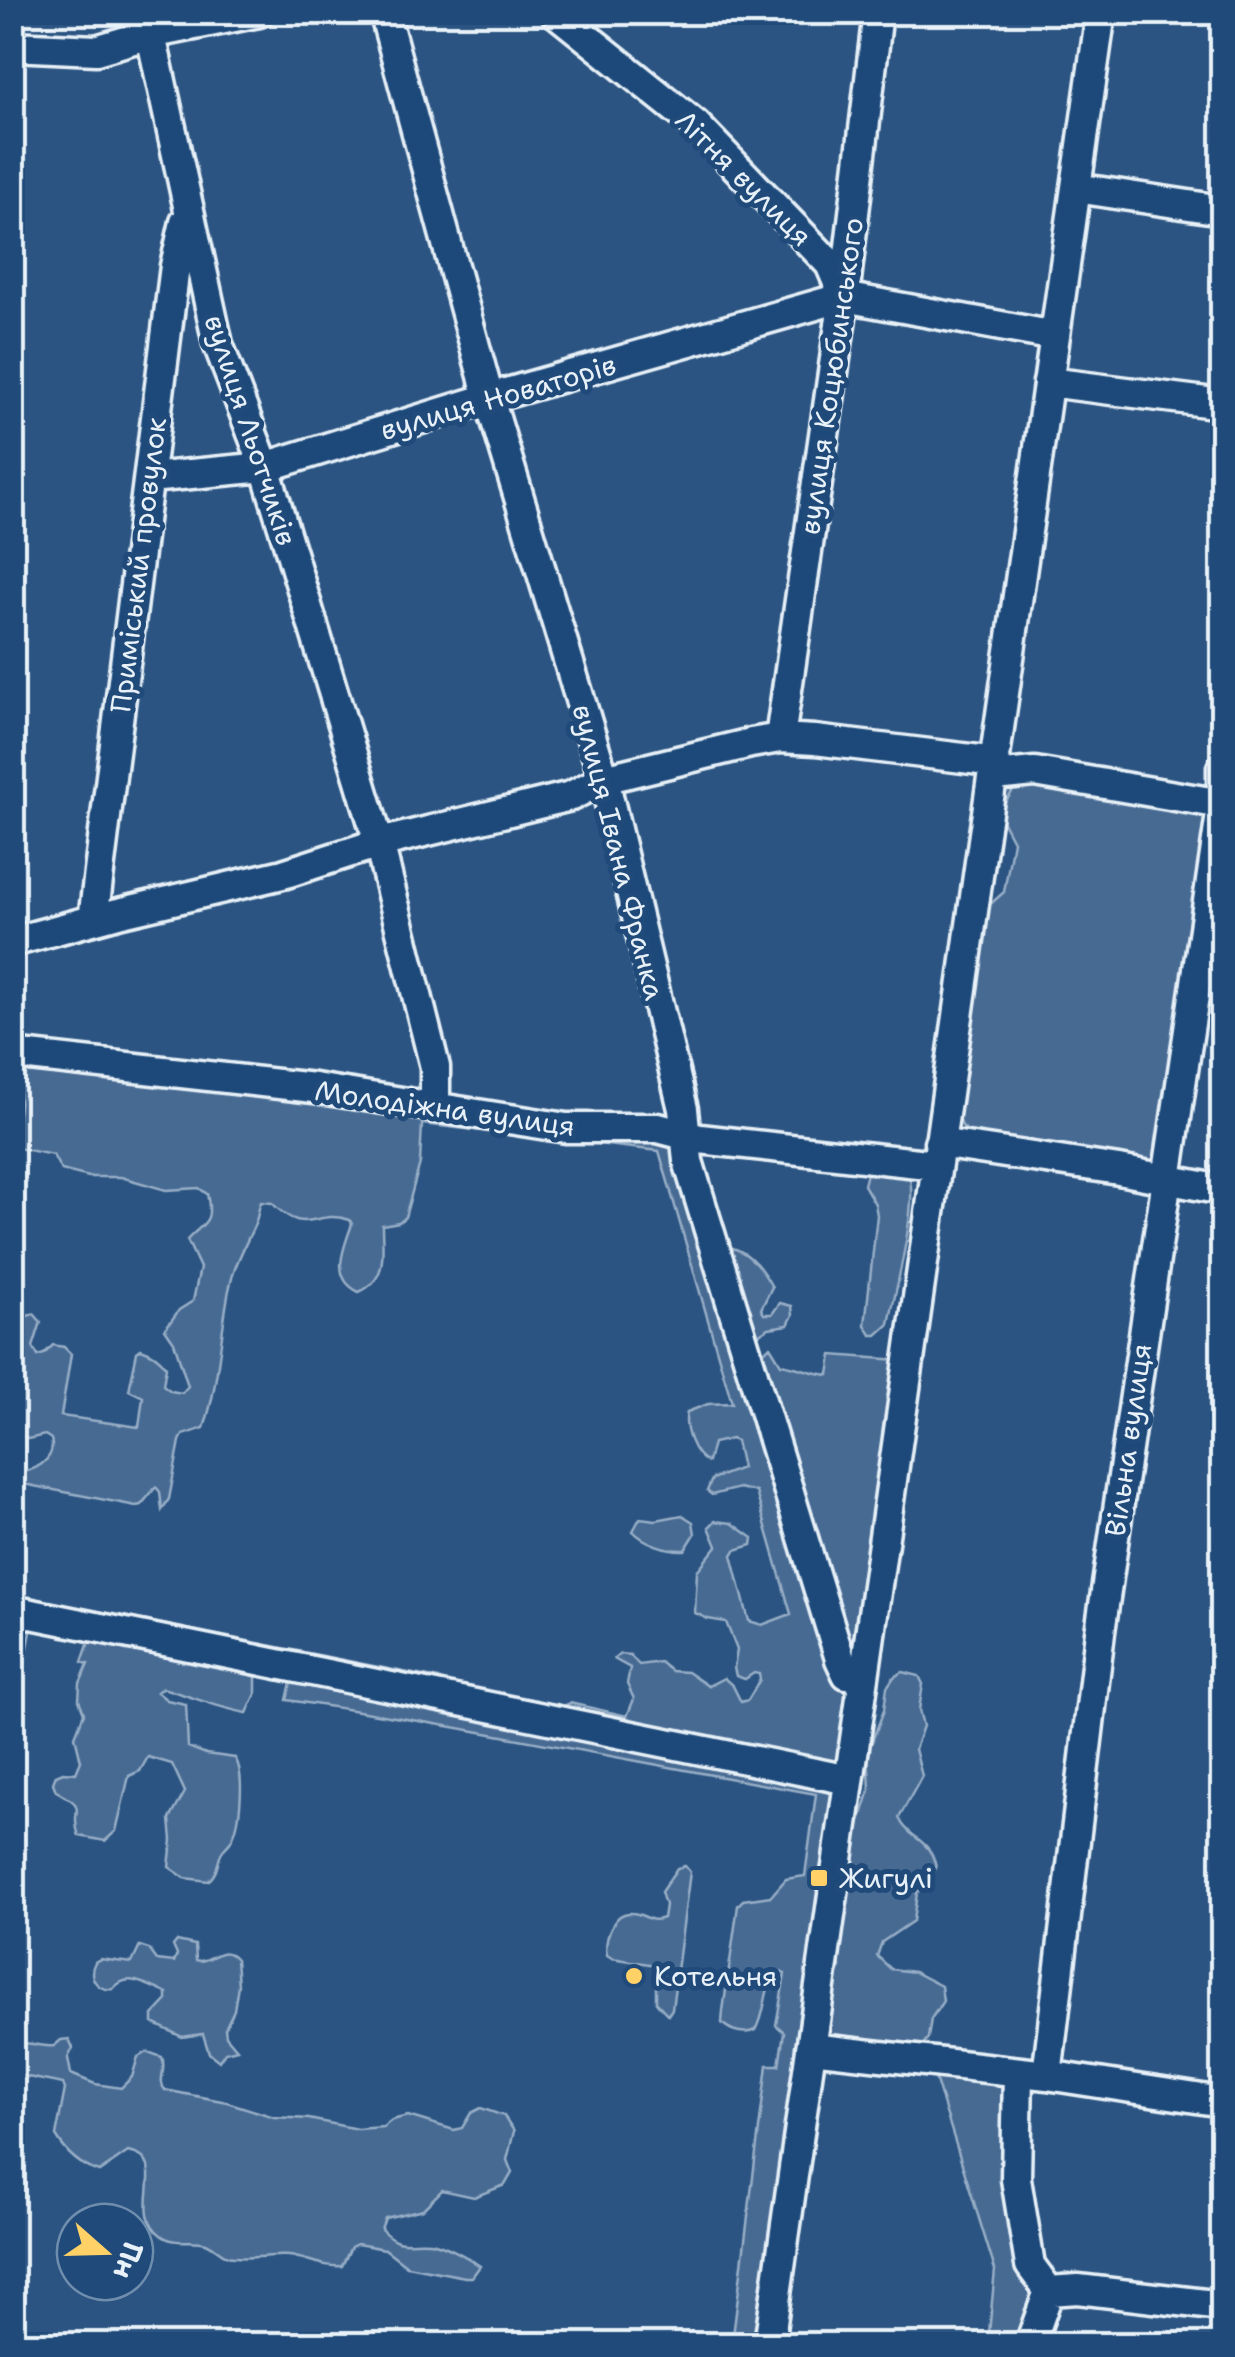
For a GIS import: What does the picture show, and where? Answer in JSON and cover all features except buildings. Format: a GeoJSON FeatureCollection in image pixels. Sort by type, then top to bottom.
{"type":"FeatureCollection","features":[{"type":"Feature","properties":{"kind":"street"},"geometry":{"type":"LineString","coordinates":[[12,46],[96,50],[148,23],[259,12]]}},
{"type":"Feature","properties":{"kind":"street","name":"вулиця Івана Франка"},"geometry":{"type":"LineString","coordinates":[[384,12],[489,398],[604,780],[688,1135],[688,1161],[694,1182],[840,1659],[848,1674],[864,1677]]}},
{"type":"Feature","properties":{"kind":"street","name":"Літня вулиця"},"geometry":{"type":"LineString","coordinates":[[555,12],[696,125],[830,264],[844,297]]}},
{"type":"Feature","properties":{"kind":"street","name":"вулиця Коцюбинського"},"geometry":{"type":"LineString","coordinates":[[780,738],[844,297],[878,12]]}},
{"type":"Feature","properties":{"kind":"street"},"geometry":{"type":"LineString","coordinates":[[768,2344],[1101,12]]}},
{"type":"Feature","properties":{"kind":"street","name":"вулиця Льотчиків"},"geometry":{"type":"LineString","coordinates":[[148,23],[218,344],[265,467],[379,842],[435,1066],[435,1108]]}},
{"type":"Feature","properties":{"kind":"street"},"geometry":{"type":"LineString","coordinates":[[1076,188],[1222,210]]}},
{"type":"Feature","properties":{"kind":"street","name":"Приміський провулок"},"geometry":{"type":"LineString","coordinates":[[93,920],[175,266],[188,210]]}},
{"type":"Feature","properties":{"kind":"street"},"geometry":{"type":"LineString","coordinates":[[844,297],[1055,336]]}},
{"type":"Feature","properties":{"kind":"street","name":"вулиця Новаторів"},"geometry":{"type":"LineString","coordinates":[[150,478],[265,467],[489,398],[844,297]]}},
{"type":"Feature","properties":{"kind":"street"},"geometry":{"type":"LineString","coordinates":[[1048,382],[1222,404]]}},
{"type":"Feature","properties":{"kind":"street"},"geometry":{"type":"LineString","coordinates":[[12,942],[256,881],[379,842],[571,796],[604,780],[780,738],[1035,772],[1222,804]]}},
{"type":"Feature","properties":{"kind":"street","name":"Вільна вулиця"},"geometry":{"type":"LineString","coordinates":[[1047,2076],[1100,1632],[1222,804],[1222,768]]}},
{"type":"Feature","properties":{"kind":"street","name":"Молодіжна вулиця"},"geometry":{"type":"LineString","coordinates":[[12,1054],[314,1088],[566,1128],[658,1128],[688,1135],[1119,1170],[1222,1190]]}},
{"type":"Feature","properties":{"kind":"street"},"geometry":{"type":"LineString","coordinates":[[12,1610],[848,1780]]}},
{"type":"Feature","properties":{"kind":"street"},"geometry":{"type":"LineString","coordinates":[[811,2048],[1018,2072],[1222,2102]]}},
{"type":"Feature","properties":{"kind":"street"},"geometry":{"type":"LineString","coordinates":[[1018,2072],[1015,2128],[1019,2197],[1030,2265],[1049,2290]]}},
{"type":"Feature","properties":{"kind":"street"},"geometry":{"type":"LineString","coordinates":[[1049,2290],[1078,2289],[1222,2306]]}},
{"type":"Feature","properties":{"kind":"street"},"geometry":{"type":"LineString","coordinates":[[1030,2344],[1049,2290]]}},
{"type":"Feature","properties":{"kind":"shaded area"},"geometry":{"type":"Polygon","coordinates":[[[1028,781],[1212,814],[1161,1167],[973,1136],[958,1116],[986,908],[1004,892],[1013,841],[1001,818],[1004,804],[1016,786],[1028,781]]]}},
{"type":"Feature","properties":{"kind":"shaded area"},"geometry":{"type":"Polygon","coordinates":[[[1222,847],[1222,912],[1184,1170],[1180,1174],[1222,847]]]}},
{"type":"Feature","properties":{"kind":"shaded area"},"geometry":{"type":"Polygon","coordinates":[[[13,1059],[669,1133],[853,1683],[842,1759],[837,1764],[552,1711],[570,1703],[627,1716],[634,1699],[627,1684],[630,1668],[614,1659],[620,1654],[630,1655],[639,1665],[660,1662],[671,1671],[687,1672],[708,1686],[724,1678],[741,1702],[748,1700],[760,1680],[759,1674],[745,1679],[736,1676],[737,1650],[726,1622],[695,1613],[697,1571],[717,1546],[709,1527],[715,1521],[732,1523],[753,1538],[752,1545],[735,1550],[732,1555],[749,1621],[762,1625],[791,1614],[756,1492],[739,1488],[712,1495],[707,1491],[712,1479],[742,1468],[736,1441],[713,1443],[708,1462],[698,1454],[688,1433],[687,1412],[708,1404],[732,1403],[659,1151],[422,1124],[420,1163],[405,1217],[382,1225],[379,1272],[359,1292],[341,1271],[350,1220],[328,1217],[303,1221],[284,1214],[272,1203],[261,1202],[231,1281],[204,1428],[183,1435],[169,1499],[162,1510],[156,1487],[136,1506],[13,1482],[13,1473],[41,1464],[52,1447],[51,1439],[45,1435],[28,1439],[13,1430],[24,1317],[34,1314],[41,1322],[33,1347],[38,1356],[53,1345],[64,1347],[71,1354],[61,1416],[139,1427],[143,1397],[129,1390],[137,1352],[148,1352],[164,1364],[163,1385],[171,1391],[182,1393],[188,1386],[174,1342],[165,1329],[179,1310],[193,1301],[200,1268],[187,1240],[208,1217],[207,1194],[199,1188],[166,1190],[121,1177],[89,1177],[61,1170],[53,1155],[13,1147],[19,1100],[17,1086],[13,1084],[13,1059]]]}},
{"type":"Feature","properties":{"kind":"shaded area"},"geometry":{"type":"Polygon","coordinates":[[[874,1168],[908,1172],[911,1202],[889,1324],[877,1335],[871,1335],[865,1325],[877,1215],[864,1185],[867,1173],[874,1168]]]}},
{"type":"Feature","properties":{"kind":"shaded area"},"geometry":{"type":"Polygon","coordinates":[[[733,1248],[761,1269],[772,1287],[761,1309],[764,1314],[772,1314],[780,1303],[792,1306],[788,1325],[769,1328],[756,1336],[729,1250],[733,1248]]]}},
{"type":"Feature","properties":{"kind":"shaded area"},"geometry":{"type":"Polygon","coordinates":[[[770,1346],[781,1364],[829,1375],[832,1355],[899,1360],[855,1665],[760,1356],[770,1346]]]}},
{"type":"Feature","properties":{"kind":"shaded area"},"geometry":{"type":"Polygon","coordinates":[[[682,1515],[693,1522],[695,1534],[685,1550],[657,1545],[633,1531],[640,1518],[656,1520],[682,1515]]]}},
{"type":"Feature","properties":{"kind":"shaded area"},"geometry":{"type":"Polygon","coordinates":[[[12,1594],[439,1679],[437,1687],[13,1602],[12,1594]]]}},
{"type":"Feature","properties":{"kind":"shaded area"},"geometry":{"type":"Polygon","coordinates":[[[12,1619],[32,1627],[24,1667],[13,1665],[12,1619]]]}},
{"type":"Feature","properties":{"kind":"shaded area"},"geometry":{"type":"Polygon","coordinates":[[[90,1639],[256,1670],[256,1694],[247,1713],[162,1688],[157,1692],[167,1700],[186,1704],[188,1747],[235,1758],[238,1765],[238,1821],[208,1881],[185,1878],[169,1867],[170,1819],[185,1792],[172,1764],[148,1757],[140,1771],[129,1776],[116,1831],[105,1841],[79,1836],[76,1806],[56,1791],[56,1775],[76,1773],[81,1761],[75,1736],[84,1713],[79,1700],[80,1683],[88,1664],[82,1662],[90,1639]]]}},
{"type":"Feature","properties":{"kind":"shaded area"},"geometry":{"type":"Polygon","coordinates":[[[903,1672],[919,1676],[923,1684],[919,1710],[923,1726],[915,1749],[922,1776],[899,1818],[930,1851],[936,1868],[917,1893],[913,1921],[882,1942],[877,1956],[891,1969],[914,1972],[941,1986],[943,2001],[920,2048],[833,2041],[824,2034],[832,1986],[840,1970],[839,1931],[853,1843],[870,1790],[868,1752],[884,1710],[887,1687],[903,1672]]]}},
{"type":"Feature","properties":{"kind":"shaded area"},"geometry":{"type":"Polygon","coordinates":[[[292,1678],[835,1789],[759,2344],[732,2344],[767,2065],[779,2065],[784,2032],[776,2025],[785,1974],[778,1971],[773,1977],[756,2030],[730,2029],[722,2023],[723,2011],[738,1905],[743,1900],[771,1896],[786,1879],[805,1876],[816,1794],[287,1700],[292,1678]]]}},
{"type":"Feature","properties":{"kind":"shaded area"},"geometry":{"type":"Polygon","coordinates":[[[685,1866],[690,1872],[672,2009],[668,2015],[656,2002],[656,1965],[612,1958],[607,1955],[607,1943],[614,1923],[624,1914],[635,1913],[653,1920],[663,1918],[661,1892],[677,1868],[685,1866]]]}},
{"type":"Feature","properties":{"kind":"shaded area"},"geometry":{"type":"Polygon","coordinates":[[[177,1941],[195,1945],[196,1960],[223,1953],[236,1959],[238,1985],[234,2010],[225,2029],[237,2049],[225,2052],[219,2061],[209,2053],[203,2034],[182,2037],[153,2023],[153,2015],[167,2000],[167,1993],[132,1980],[107,1989],[93,1978],[95,1962],[100,1959],[132,1963],[140,1946],[149,1949],[157,1960],[174,1962],[177,1955],[173,1946],[177,1941]]]}},
{"type":"Feature","properties":{"kind":"shaded area"},"geometry":{"type":"Polygon","coordinates":[[[69,2039],[73,2048],[68,2058],[71,2074],[95,2084],[121,2088],[132,2077],[138,2057],[148,2052],[162,2057],[165,2090],[227,2102],[274,2117],[309,2119],[357,2129],[383,2127],[408,2116],[454,2130],[462,2128],[471,2113],[481,2108],[504,2116],[514,2131],[507,2160],[512,2173],[505,2185],[474,2197],[442,2190],[423,2209],[385,2218],[381,2229],[401,2242],[440,2245],[480,2266],[472,2277],[465,2277],[407,2266],[385,2249],[357,2244],[351,2247],[342,2266],[289,2256],[230,2257],[206,2243],[166,2238],[155,2228],[155,2202],[147,2202],[149,2175],[141,2157],[128,2152],[99,2172],[80,2162],[56,2136],[63,2084],[13,2074],[13,2048],[28,2044],[54,2046],[69,2039]]]}},
{"type":"Feature","properties":{"kind":"shaded area"},"geometry":{"type":"Polygon","coordinates":[[[933,2071],[1003,2081],[1009,2089],[1041,2291],[1025,2344],[988,2344],[995,2270],[933,2071]]]}},
{"type":"Feature","properties":{"kind":"place","name":"Жигулі"},"geometry":{"type":"Point","coordinates":[819,1878]}},
{"type":"Feature","properties":{"kind":"place","name":"Котельня"},"geometry":{"type":"Point","coordinates":[634,1976]}}]}
